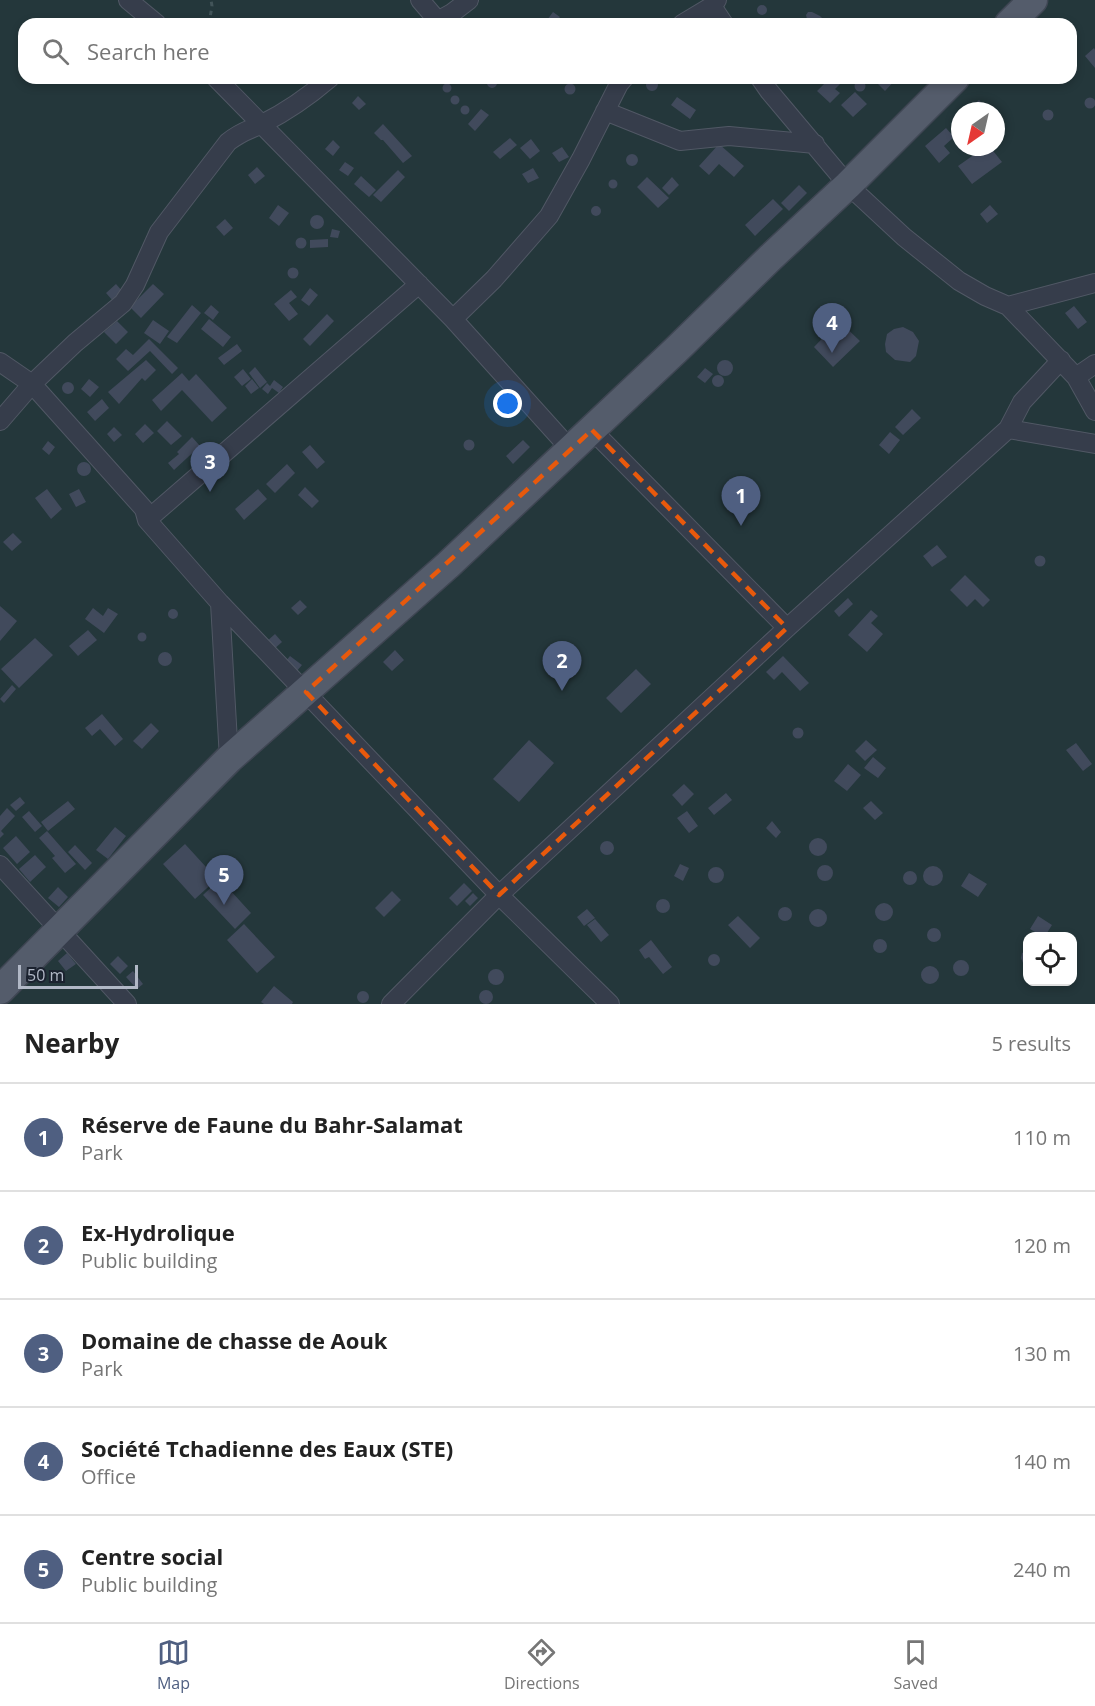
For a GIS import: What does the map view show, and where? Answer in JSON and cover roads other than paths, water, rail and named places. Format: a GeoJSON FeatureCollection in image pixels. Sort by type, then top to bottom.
{"type":"FeatureCollection","features":[{"type":"Feature","properties":{"kind":"main road"},"geometry":{"type":"LineString","coordinates":[[1015,18],[1033,0]]}},
{"type":"Feature","properties":{"kind":"main road"},"geometry":{"type":"LineString","coordinates":[[0,990],[229,759],[448,565],[571,450],[949,84]]}},
{"type":"Feature","properties":{"kind":"street"},"geometry":{"type":"LineString","coordinates":[[128,0],[150,18]]}},
{"type":"Feature","properties":{"kind":"street"},"geometry":{"type":"LineString","coordinates":[[420,0],[432,18]]}},
{"type":"Feature","properties":{"kind":"street"},"geometry":{"type":"LineString","coordinates":[[441,18],[469,0]]}},
{"type":"Feature","properties":{"kind":"street"},"geometry":{"type":"LineString","coordinates":[[691,18],[715,3],[721,18]]}},
{"type":"Feature","properties":{"kind":"street"},"geometry":{"type":"LineString","coordinates":[[222,84],[453,319],[571,450]]}},
{"type":"Feature","properties":{"kind":"street"},"geometry":{"type":"LineString","coordinates":[[0,421],[32,384],[75,343],[123,303],[135,285],[159,232],[228,142],[240,132],[261,124],[309,95],[323,84]]}},
{"type":"Feature","properties":{"kind":"street"},"geometry":{"type":"LineString","coordinates":[[453,319],[494,279],[549,216],[619,84]]}},
{"type":"Feature","properties":{"kind":"street"},"geometry":{"type":"LineString","coordinates":[[764,84],[848,184],[904,237],[959,281],[1008,306],[1076,377],[1095,411]]}},
{"type":"Feature","properties":{"kind":"street"},"geometry":{"type":"LineString","coordinates":[[605,111],[680,141],[729,136],[815,144]]}},
{"type":"Feature","properties":{"kind":"street"},"geometry":{"type":"LineString","coordinates":[[1008,306],[1095,283]]}},
{"type":"Feature","properties":{"kind":"street"},"geometry":{"type":"LineString","coordinates":[[147,520],[419,284]]}},
{"type":"Feature","properties":{"kind":"street"},"geometry":{"type":"LineString","coordinates":[[391,1004],[499,895],[787,628],[1008,429],[1022,402],[1061,360]]}},
{"type":"Feature","properties":{"kind":"street"},"geometry":{"type":"LineString","coordinates":[[0,362],[32,384],[144,509],[147,520],[220,603],[499,895],[610,1004]]}},
{"type":"Feature","properties":{"kind":"street"},"geometry":{"type":"LineString","coordinates":[[1076,377],[1095,364]]}},
{"type":"Feature","properties":{"kind":"street"},"geometry":{"type":"LineString","coordinates":[[1008,429],[1095,444]]}},
{"type":"Feature","properties":{"kind":"street"},"geometry":{"type":"LineString","coordinates":[[592,430],[787,628]]}},
{"type":"Feature","properties":{"kind":"street"},"geometry":{"type":"LineString","coordinates":[[220,603],[229,759]]}},
{"type":"Feature","properties":{"kind":"street"},"geometry":{"type":"LineString","coordinates":[[0,865],[127,1004]]}},
{"type":"Feature","properties":{"kind":"place","name":"Société Tchadienne des Eaux (STE)"},"geometry":{"type":"Point","coordinates":[832,353]}},
{"type":"Feature","properties":{"kind":"place","name":"Domaine de chasse de Aouk"},"geometry":{"type":"Point","coordinates":[210,492]}},
{"type":"Feature","properties":{"kind":"place","name":"Réserve de Faune du Bahr-Salamat"},"geometry":{"type":"Point","coordinates":[741,526]}},
{"type":"Feature","properties":{"kind":"place","name":"Ex-Hydrolique"},"geometry":{"type":"Point","coordinates":[562,691]}},
{"type":"Feature","properties":{"kind":"place","name":"Centre social"},"geometry":{"type":"Point","coordinates":[224,905]}}]}
